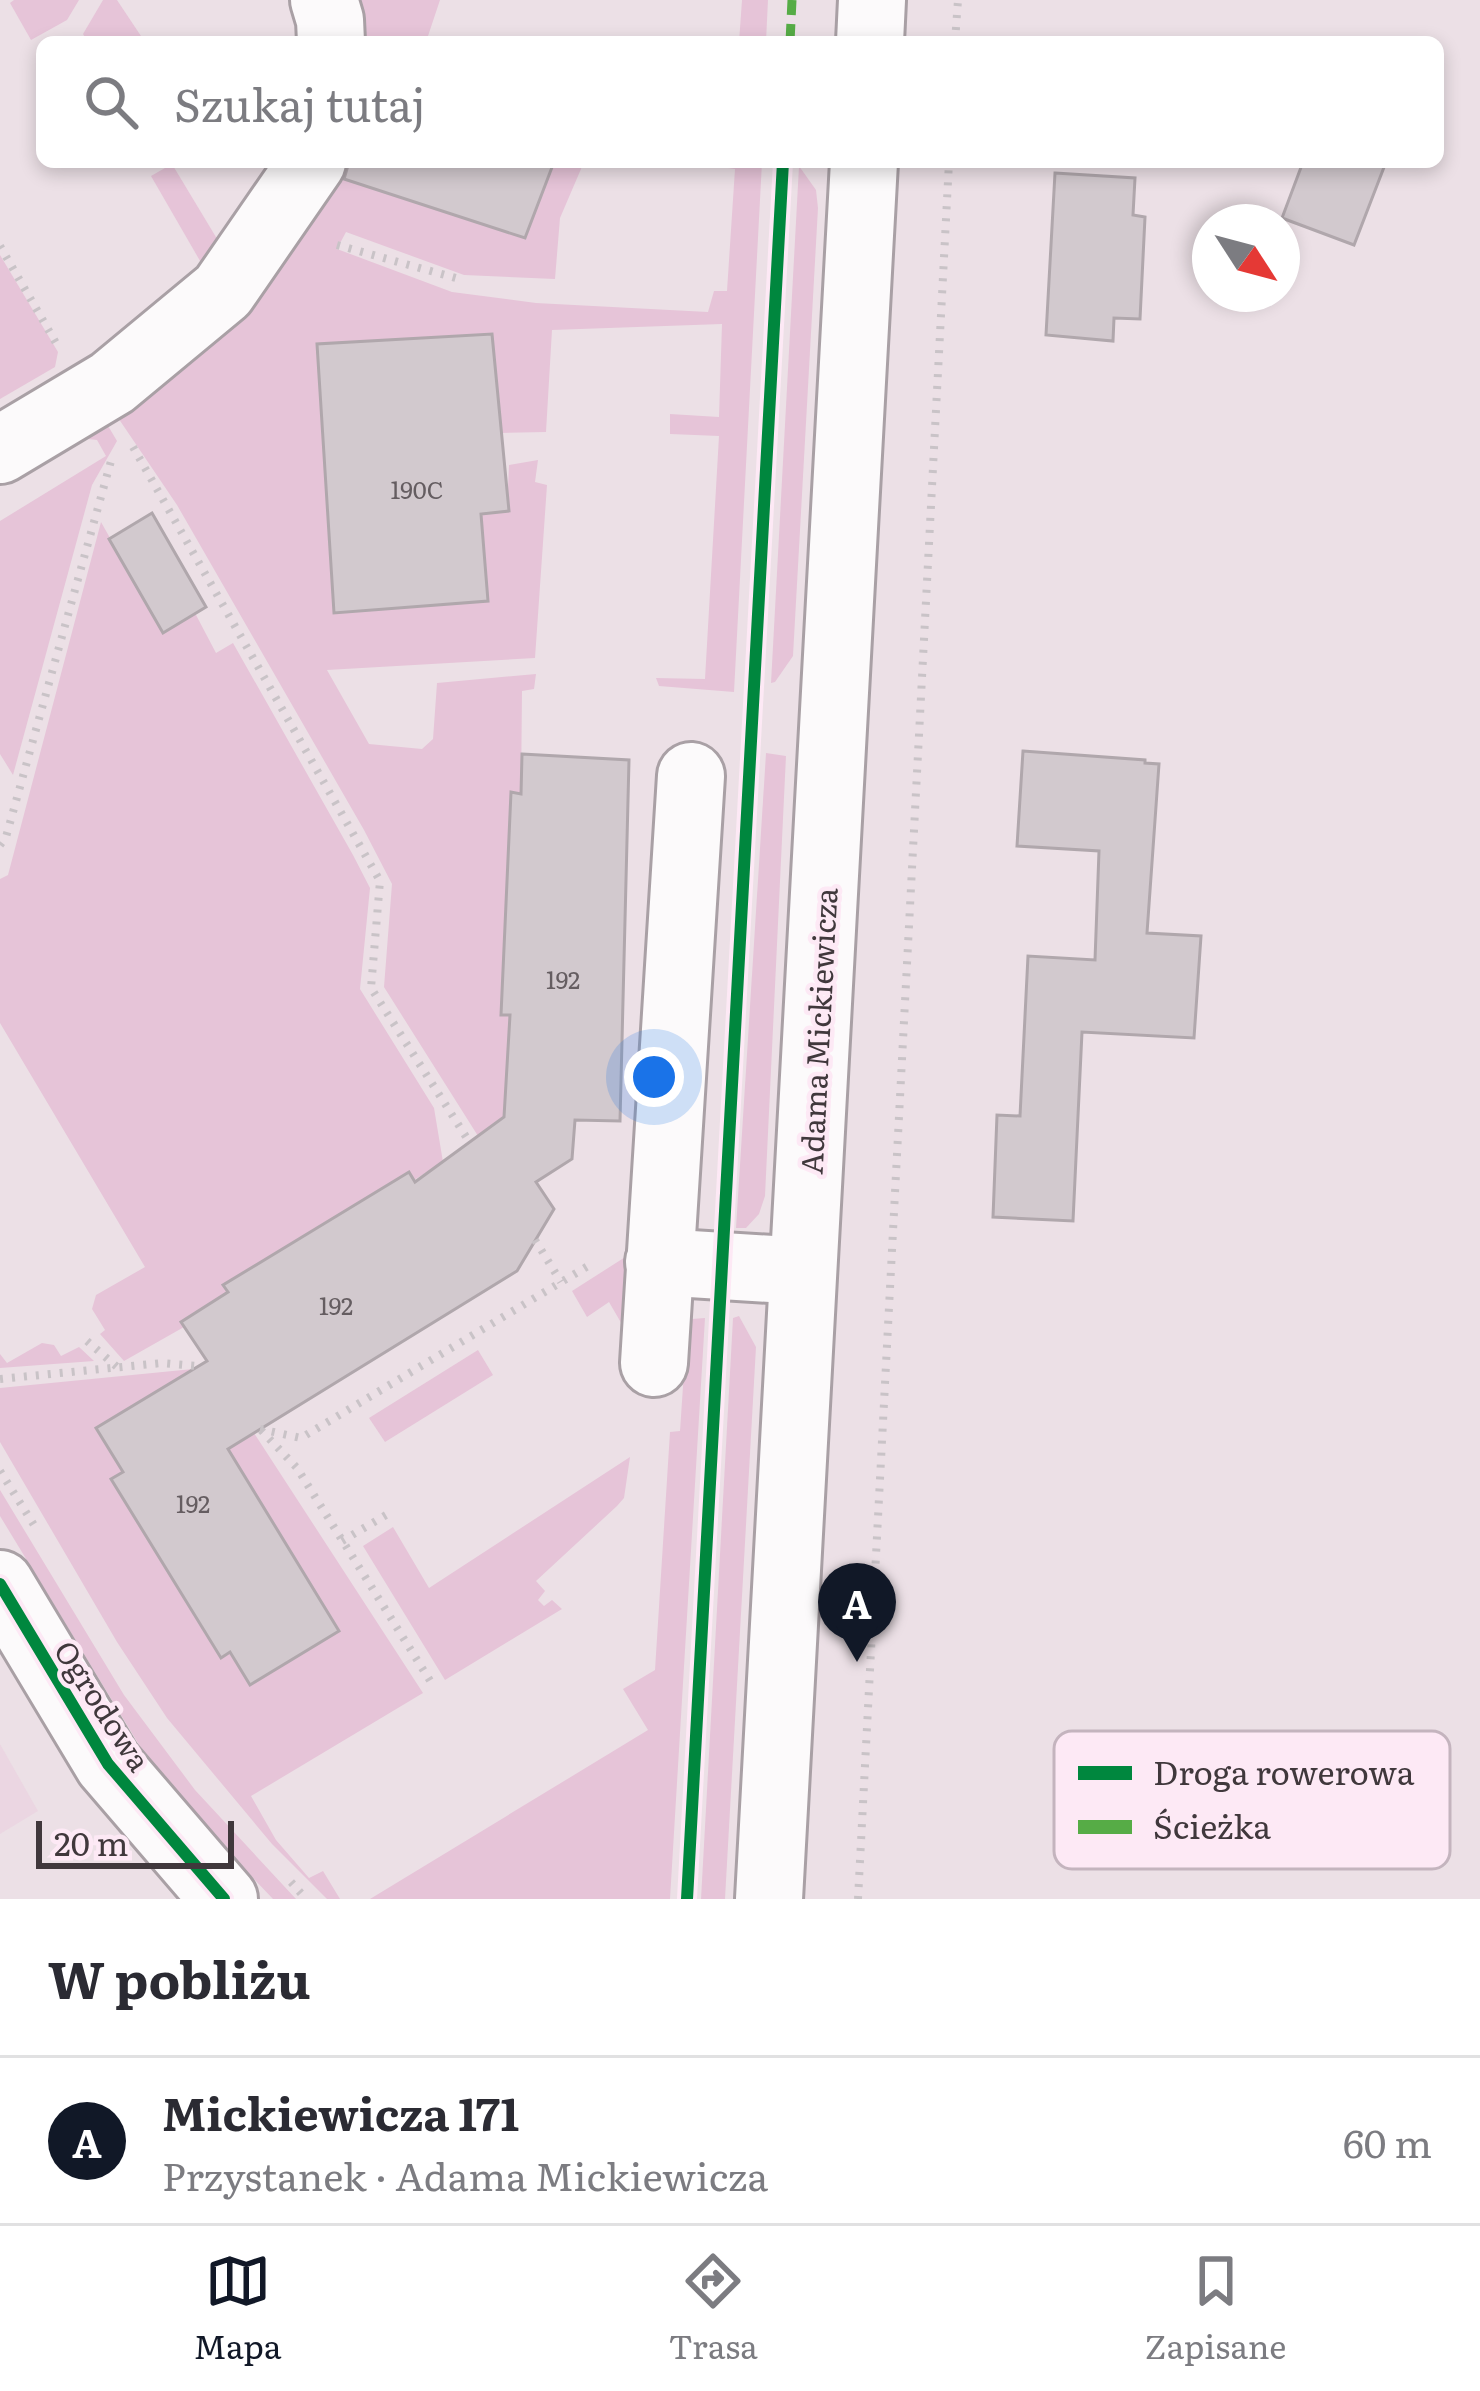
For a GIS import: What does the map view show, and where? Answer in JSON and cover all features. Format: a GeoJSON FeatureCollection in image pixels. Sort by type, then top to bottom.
{"type":"FeatureCollection","features":[{"type":"Feature","properties":{"kind":"main road"},"geometry":{"type":"LineString","coordinates":[[324,0],[331,36]]}},
{"type":"Feature","properties":{"kind":"main road"},"geometry":{"type":"LineString","coordinates":[[870,36],[872,0]]}},
{"type":"Feature","properties":{"kind":"main road"},"geometry":{"type":"LineString","coordinates":[[0,450],[102,420],[112,383],[223,291],[308,168]]}},
{"type":"Feature","properties":{"kind":"main road","name":"Adama Mickiewicza"},"geometry":{"type":"LineString","coordinates":[[769,1899],[864,168]]}},
{"type":"Feature","properties":{"kind":"main road"},"geometry":{"type":"LineString","coordinates":[[654,1363],[691,776]]}},
{"type":"Feature","properties":{"kind":"main road"},"geometry":{"type":"LineString","coordinates":[[660,1242],[803,1271]]}},
{"type":"Feature","properties":{"kind":"main road","name":"Ogrodowa"},"geometry":{"type":"LineString","coordinates":[[0,1584],[108,1764],[224,1899]]}},
{"type":"Feature","properties":{"kind":"path"},"geometry":{"type":"LineString","coordinates":[[956,36],[958,0]]}},
{"type":"Feature","properties":{"kind":"path"},"geometry":{"type":"LineString","coordinates":[[859,1899],[949,168]]}},
{"type":"Feature","properties":{"kind":"path"},"geometry":{"type":"LineString","coordinates":[[0,246],[102,420],[6,837],[0,845]]}},
{"type":"Feature","properties":{"kind":"path"},"geometry":{"type":"LineString","coordinates":[[132,444],[380,881],[371,988],[470,1143]]}},
{"type":"Feature","properties":{"kind":"path"},"geometry":{"type":"LineString","coordinates":[[535,1240],[561,1282]]}},
{"type":"Feature","properties":{"kind":"path"},"geometry":{"type":"LineString","coordinates":[[434,1687],[297,1468],[260,1429],[301,1438],[561,1282],[660,1242]]}},
{"type":"Feature","properties":{"kind":"path"},"geometry":{"type":"LineString","coordinates":[[87,1341],[117,1367]]}},
{"type":"Feature","properties":{"kind":"path"},"geometry":{"type":"LineString","coordinates":[[0,1379],[163,1363],[197,1366]]}},
{"type":"Feature","properties":{"kind":"path"},"geometry":{"type":"LineString","coordinates":[[342,1541],[386,1515]]}},
{"type":"Feature","properties":{"kind":"shaded area"},"geometry":{"type":"Polygon","coordinates":[[[79,0],[67,20],[31,40],[10,3],[79,0]]]}},
{"type":"Feature","properties":{"kind":"shaded area"},"geometry":{"type":"Polygon","coordinates":[[[103,0],[117,0],[141,36],[84,36],[103,0]]]}},
{"type":"Feature","properties":{"kind":"shaded area"},"geometry":{"type":"Polygon","coordinates":[[[337,0],[440,0],[428,36],[337,36],[337,0]]]}},
{"type":"Feature","properties":{"kind":"shaded area"},"geometry":{"type":"Polygon","coordinates":[[[742,0],[768,0],[766,36],[739,36],[742,0]]]}},
{"type":"Feature","properties":{"kind":"shaded area"},"geometry":{"type":"Polygon","coordinates":[[[174,168],[231,262],[207,273],[151,176],[174,168]]]}},
{"type":"Feature","properties":{"kind":"shaded area"},"geometry":{"type":"Polygon","coordinates":[[[333,168],[383,168],[377,190],[524,238],[552,168],[581,168],[560,218],[555,279],[464,275],[346,232],[337,249],[452,292],[536,303],[708,312],[714,291],[727,291],[735,169],[728,168],[762,168],[734,692],[659,686],[656,678],[705,679],[719,436],[670,434],[670,414],[719,417],[722,324],[552,330],[546,432],[501,433],[491,334],[317,344],[334,613],[488,601],[481,514],[507,511],[509,465],[538,460],[535,482],[547,485],[535,658],[327,670],[369,744],[422,749],[433,739],[437,683],[536,674],[534,689],[522,691],[521,794],[512,792],[501,1014],[510,1015],[504,1117],[478,1136],[384,987],[392,884],[177,505],[106,400],[333,168]]]}},
{"type":"Feature","properties":{"kind":"shaded area"},"geometry":{"type":"Polygon","coordinates":[[[800,168],[816,190],[818,208],[793,656],[771,683],[800,168]]]}},
{"type":"Feature","properties":{"kind":"shaded area"},"geometry":{"type":"Polygon","coordinates":[[[0,255],[58,352],[55,367],[0,399],[0,255]]]}},
{"type":"Feature","properties":{"kind":"shaded area"},"geometry":{"type":"Polygon","coordinates":[[[98,409],[117,441],[92,485],[13,775],[0,754],[0,521],[106,456],[97,440],[52,435],[98,409]]]}},
{"type":"Feature","properties":{"kind":"shaded area"},"geometry":{"type":"Polygon","coordinates":[[[101,522],[163,632],[195,613],[216,653],[233,643],[353,855],[370,888],[360,989],[434,1108],[443,1162],[414,1180],[408,1172],[224,1284],[228,1292],[182,1322],[184,1327],[124,1361],[100,1334],[105,1330],[92,1309],[96,1295],[145,1267],[0,1023],[0,879],[8,875],[101,522]]]}},
{"type":"Feature","properties":{"kind":"shaded area"},"geometry":{"type":"Polygon","coordinates":[[[766,753],[786,756],[765,1196],[759,1214],[746,1228],[736,1228],[766,753]]]}},
{"type":"Feature","properties":{"kind":"shaded area"},"geometry":{"type":"Polygon","coordinates":[[[630,1254],[627,1333],[609,1302],[587,1317],[572,1291],[630,1254]]]}},
{"type":"Feature","properties":{"kind":"shaded area"},"geometry":{"type":"Polygon","coordinates":[[[739,1316],[756,1347],[725,1899],[701,1899],[733,1318],[739,1316]]]}},
{"type":"Feature","properties":{"kind":"shaded area"},"geometry":{"type":"Polygon","coordinates":[[[705,1318],[670,1899],[370,1899],[648,1730],[623,1689],[655,1670],[670,1432],[680,1431],[687,1327],[692,1319],[705,1318]]]}},
{"type":"Feature","properties":{"kind":"shaded area"},"geometry":{"type":"Polygon","coordinates":[[[42,1343],[54,1345],[61,1356],[79,1347],[94,1361],[0,1368],[0,1354],[7,1363],[42,1343]]]}},
{"type":"Feature","properties":{"kind":"shaded area"},"geometry":{"type":"Polygon","coordinates":[[[478,1350],[493,1375],[385,1442],[369,1418],[478,1350]]]}},
{"type":"Feature","properties":{"kind":"shaded area"},"geometry":{"type":"Polygon","coordinates":[[[193,1369],[96,1428],[123,1472],[111,1479],[221,1657],[230,1652],[250,1685],[228,1449],[254,1433],[423,1693],[251,1796],[276,1840],[309,1878],[323,1871],[340,1899],[327,1899],[272,1844],[167,1718],[0,1442],[0,1388],[193,1369]]]}},
{"type":"Feature","properties":{"kind":"shaded area"},"geometry":{"type":"Polygon","coordinates":[[[630,1457],[624,1498],[536,1581],[545,1591],[538,1600],[544,1606],[552,1600],[562,1609],[445,1680],[363,1546],[393,1527],[429,1588],[630,1457]]]}},
{"type":"Feature","properties":{"kind":"shaded area"},"geometry":{"type":"Polygon","coordinates":[[[0,1490],[124,1695],[195,1790],[296,1899],[273,1899],[200,1822],[141,1748],[0,1516],[0,1490]]]}},
{"type":"Feature","properties":{"kind":"shaded area"},"geometry":{"type":"Polygon","coordinates":[[[0,1744],[38,1811],[0,1834],[0,1744]]]}},
{"type":"Feature","properties":{"kind":"building"},"geometry":{"type":"Polygon","coordinates":[[[347,168],[552,168],[525,238],[344,179],[347,168]]]}},
{"type":"Feature","properties":{"kind":"building"},"geometry":{"type":"Polygon","coordinates":[[[1301,168],[1384,168],[1354,245],[1300,225],[1300,204],[1287,204],[1301,168]]]}},
{"type":"Feature","properties":{"kind":"building"},"geometry":{"type":"Polygon","coordinates":[[[1055,173],[1135,178],[1133,215],[1145,217],[1140,319],[1114,318],[1113,341],[1046,335],[1055,173]]]}},
{"type":"Feature","properties":{"kind":"building"},"geometry":{"type":"Polygon","coordinates":[[[492,334],[509,511],[481,514],[488,601],[334,613],[317,344],[492,334]]]}},
{"type":"Feature","properties":{"kind":"building"},"geometry":{"type":"Polygon","coordinates":[[[152,513],[206,607],[163,633],[109,539],[152,513]]]}},
{"type":"Feature","properties":{"kind":"building"},"geometry":{"type":"Polygon","coordinates":[[[1023,751],[1159,764],[1147,933],[1201,936],[1194,1038],[1082,1032],[1073,1221],[993,1217],[997,1115],[1020,1116],[1028,956],[1095,960],[1099,851],[1017,846],[1023,751]]]}},
{"type":"Feature","properties":{"kind":"building"},"geometry":{"type":"Polygon","coordinates":[[[522,754],[629,760],[620,1121],[575,1120],[572,1159],[536,1182],[554,1209],[517,1271],[228,1449],[339,1631],[250,1685],[230,1652],[221,1658],[111,1479],[123,1472],[96,1428],[207,1361],[181,1322],[228,1292],[223,1285],[409,1172],[415,1182],[504,1117],[510,1015],[501,1015],[511,792],[521,794],[522,754]]]}},
{"type":"Feature","properties":{"kind":"marked path"},"geometry":{"type":"LineString","coordinates":[[790,36],[792,0]]}},
{"type":"Feature","properties":{"kind":"cycle path"},"geometry":{"type":"LineString","coordinates":[[687,1899],[783,168]]}},
{"type":"Feature","properties":{"kind":"cycle path"},"geometry":{"type":"LineString","coordinates":[[0,1584],[108,1764],[224,1899]]}},
{"type":"Feature","properties":{"kind":"place","name":"Mickiewicza 171"},"geometry":{"type":"Point","coordinates":[857,1662]}}]}
